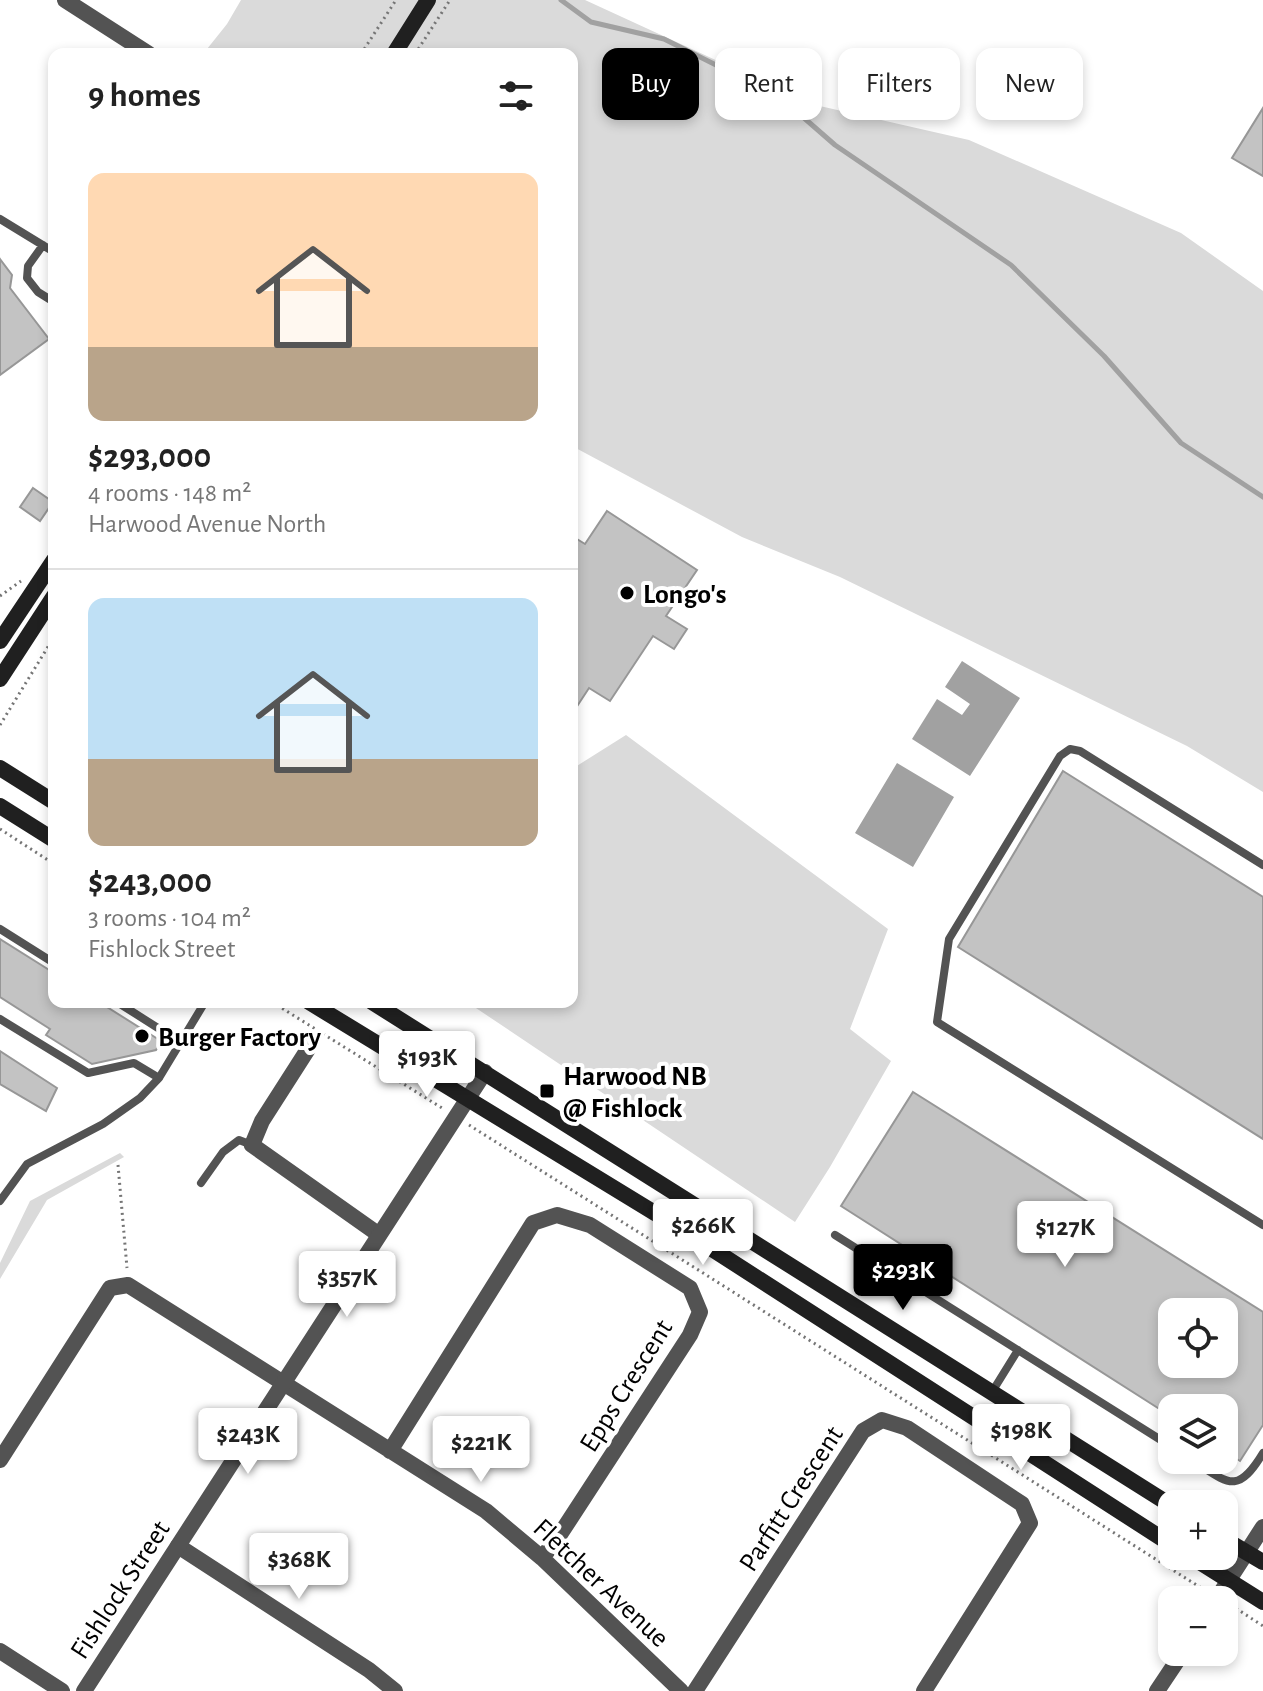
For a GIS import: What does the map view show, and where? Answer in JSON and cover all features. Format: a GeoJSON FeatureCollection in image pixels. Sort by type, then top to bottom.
{"type":"FeatureCollection","features":[{"type":"Feature","properties":{"kind":"main road"},"geometry":{"type":"LineString","coordinates":[[398,48],[428,0]]}},
{"type":"Feature","properties":{"kind":"main road"},"geometry":{"type":"LineString","coordinates":[[0,641],[48,569]]}},
{"type":"Feature","properties":{"kind":"main road"},"geometry":{"type":"LineString","coordinates":[[0,679],[48,605]]}},
{"type":"Feature","properties":{"kind":"main road"},"geometry":{"type":"LineString","coordinates":[[0,768],[48,798]]}},
{"type":"Feature","properties":{"kind":"main road"},"geometry":{"type":"LineString","coordinates":[[0,806],[48,836]]}},
{"type":"Feature","properties":{"kind":"main road"},"geometry":{"type":"LineString","coordinates":[[319,1008],[681,1229],[1158,1536]]}},
{"type":"Feature","properties":{"kind":"main road"},"geometry":{"type":"LineString","coordinates":[[382,1008],[1158,1497]]}},
{"type":"Feature","properties":{"kind":"main road"},"geometry":{"type":"LineString","coordinates":[[1238,1548],[1263,1562]]}},
{"type":"Feature","properties":{"kind":"main road"},"geometry":{"type":"LineString","coordinates":[[1211,1570],[1263,1602]]}},
{"type":"Feature","properties":{"kind":"street"},"geometry":{"type":"LineString","coordinates":[[65,0],[140,48]]}},
{"type":"Feature","properties":{"kind":"street"},"geometry":{"type":"LineString","coordinates":[[315,1039],[262,1121],[252,1145],[378,1234]]}},
{"type":"Feature","properties":{"kind":"street","name":"Fishlock Street"},"geometry":{"type":"LineString","coordinates":[[84,1691],[485,1072]]}},
{"type":"Feature","properties":{"kind":"street","name":"Epps Crescent"},"geometry":{"type":"LineString","coordinates":[[390,1451],[533,1223],[557,1215],[590,1225],[690,1288],[700,1312],[690,1335],[542,1558]]}},
{"type":"Feature","properties":{"kind":"street"},"geometry":{"type":"LineString","coordinates":[[0,1460],[110,1288],[128,1285]]}},
{"type":"Feature","properties":{"kind":"street","name":"Fletcher Avenue"},"geometry":{"type":"LineString","coordinates":[[128,1285],[486,1511],[542,1558],[681,1691]]}},
{"type":"Feature","properties":{"kind":"street","name":"Parfitt Crescent"},"geometry":{"type":"LineString","coordinates":[[695,1691],[863,1431],[882,1420],[907,1428],[1022,1504],[1030,1523],[924,1691]]}},
{"type":"Feature","properties":{"kind":"street"},"geometry":{"type":"LineString","coordinates":[[1226,1586],[1263,1527]]}},
{"type":"Feature","properties":{"kind":"street"},"geometry":{"type":"LineString","coordinates":[[178,1546],[369,1670],[395,1691]]}},
{"type":"Feature","properties":{"kind":"street"},"geometry":{"type":"LineString","coordinates":[[0,1651],[62,1691]]}},
{"type":"Feature","properties":{"kind":"street"},"geometry":{"type":"LineString","coordinates":[[1157,1691],[1174,1666]]}},
{"type":"Feature","properties":{"kind":"lane"},"geometry":{"type":"LineString","coordinates":[[0,219],[48,248]]}},
{"type":"Feature","properties":{"kind":"lane"},"geometry":{"type":"LineString","coordinates":[[43,245],[28,266],[27,278],[38,292],[48,298]]}},
{"type":"Feature","properties":{"kind":"lane"},"geometry":{"type":"LineString","coordinates":[[1263,865],[1080,751],[1070,749],[1060,756],[949,939],[937,1022],[1263,1225]]}},
{"type":"Feature","properties":{"kind":"lane"},"geometry":{"type":"LineString","coordinates":[[0,929],[48,959]]}},
{"type":"Feature","properties":{"kind":"lane"},"geometry":{"type":"LineString","coordinates":[[126,1008],[180,1042]]}},
{"type":"Feature","properties":{"kind":"lane"},"geometry":{"type":"LineString","coordinates":[[0,1201],[27,1164],[103,1124],[140,1098],[159,1078],[201,1008]]}},
{"type":"Feature","properties":{"kind":"lane"},"geometry":{"type":"LineString","coordinates":[[0,1019],[88,1073],[134,1063],[159,1078]]}},
{"type":"Feature","properties":{"kind":"lane"},"geometry":{"type":"LineString","coordinates":[[201,1183],[223,1152],[239,1140],[252,1145]]}},
{"type":"Feature","properties":{"kind":"lane"},"geometry":{"type":"LineString","coordinates":[[835,1235],[1158,1438]]}},
{"type":"Feature","properties":{"kind":"lane"},"geometry":{"type":"LineString","coordinates":[[992,1392],[1018,1350]]}},
{"type":"Feature","properties":{"kind":"lane"},"geometry":{"type":"LineString","coordinates":[[1214,1474],[1222,1479],[1239,1481],[1250,1475],[1263,1453]]}},
{"type":"Feature","properties":{"kind":"path"},"geometry":{"type":"LineString","coordinates":[[365,48],[396,0]]}},
{"type":"Feature","properties":{"kind":"path"},"geometry":{"type":"LineString","coordinates":[[419,48],[450,0]]}},
{"type":"Feature","properties":{"kind":"path"},"geometry":{"type":"LineString","coordinates":[[0,725],[48,647]]}},
{"type":"Feature","properties":{"kind":"path"},"geometry":{"type":"LineString","coordinates":[[0,829],[48,860]]}},
{"type":"Feature","properties":{"kind":"path"},"geometry":{"type":"LineString","coordinates":[[279,1008],[315,1039],[455,1116],[1198,1586]]}},
{"type":"Feature","properties":{"kind":"path"},"geometry":{"type":"LineString","coordinates":[[315,1039],[329,1014]]}},
{"type":"Feature","properties":{"kind":"path"},"geometry":{"type":"LineString","coordinates":[[118,1165],[128,1285]]}},
{"type":"Feature","properties":{"kind":"path"},"geometry":{"type":"LineString","coordinates":[[1238,1611],[1263,1626]]}},
{"type":"Feature","properties":{"kind":"shaded area"},"geometry":{"type":"Polygon","coordinates":[[[241,0],[585,0],[689,48],[602,48],[602,120],[699,120],[699,52],[715,60],[715,120],[822,120],[822,107],[838,110],[838,120],[881,120],[969,140],[1181,233],[1263,291],[1263,792],[1187,746],[840,577],[742,537],[578,449],[578,48],[208,48],[241,0]]]}},
{"type":"Feature","properties":{"kind":"shaded area"},"geometry":{"type":"Polygon","coordinates":[[[962,661],[1020,698],[970,776],[912,739],[937,699],[962,715],[970,704],[945,687],[962,661]]]}},
{"type":"Feature","properties":{"kind":"shaded area"},"geometry":{"type":"Polygon","coordinates":[[[626,735],[888,929],[850,1029],[891,1061],[795,1222],[476,1008],[578,1008],[578,765],[626,735]]]}},
{"type":"Feature","properties":{"kind":"shaded area"},"geometry":{"type":"Polygon","coordinates":[[[897,763],[954,797],[913,867],[855,833],[897,763]]]}},
{"type":"Feature","properties":{"kind":"shaded area"},"geometry":{"type":"Polygon","coordinates":[[[120,1153],[124,1157],[47,1200],[0,1279],[0,1263],[30,1201],[120,1153]]]}},
{"type":"Feature","properties":{"kind":"building"},"geometry":{"type":"Polygon","coordinates":[[[1263,108],[1263,176],[1232,158],[1263,108]]]}},
{"type":"Feature","properties":{"kind":"building"},"geometry":{"type":"Polygon","coordinates":[[[0,259],[12,275],[10,288],[48,340],[0,375],[0,259]]]}},
{"type":"Feature","properties":{"kind":"building"},"geometry":{"type":"Polygon","coordinates":[[[33,488],[48,498],[48,509],[40,521],[20,507],[33,488]]]}},
{"type":"Feature","properties":{"kind":"building","name":"Longo's"},"geometry":{"type":"Polygon","coordinates":[[[607,511],[697,570],[666,616],[687,629],[674,649],[653,636],[610,701],[589,688],[578,705],[578,540],[585,544],[607,511]]]}},
{"type":"Feature","properties":{"kind":"building"},"geometry":{"type":"Polygon","coordinates":[[[1063,771],[1263,897],[1263,1139],[958,947],[1063,771]]]}},
{"type":"Feature","properties":{"kind":"building"},"geometry":{"type":"Polygon","coordinates":[[[0,939],[48,969],[48,1008],[109,1008],[161,1041],[156,1050],[92,1064],[46,1035],[50,1029],[0,997],[0,939]]]}},
{"type":"Feature","properties":{"kind":"building"},"geometry":{"type":"Polygon","coordinates":[[[0,1051],[57,1088],[46,1111],[0,1084],[0,1051]]]}},
{"type":"Feature","properties":{"kind":"building"},"geometry":{"type":"Polygon","coordinates":[[[913,1092],[1263,1312],[1263,1425],[1240,1461],[1238,1394],[1158,1394],[1158,1408],[841,1206],[913,1092]]]}},
{"type":"Feature","properties":{"kind":"waterway"},"geometry":{"type":"LineString","coordinates":[[561,0],[591,22],[664,39],[780,97],[835,145],[1011,265],[1104,356],[1181,443],[1263,497]]}},
{"type":"Feature","properties":{"kind":"place","name":"Longo's"},"geometry":{"type":"Point","coordinates":[627,593]}},
{"type":"Feature","properties":{"kind":"place","name":"Burger Factory"},"geometry":{"type":"Point","coordinates":[142,1036]}},
{"type":"Feature","properties":{"kind":"place","name":"Harwood NB @ Fishlock"},"geometry":{"type":"Point","coordinates":[547,1091]}}]}
